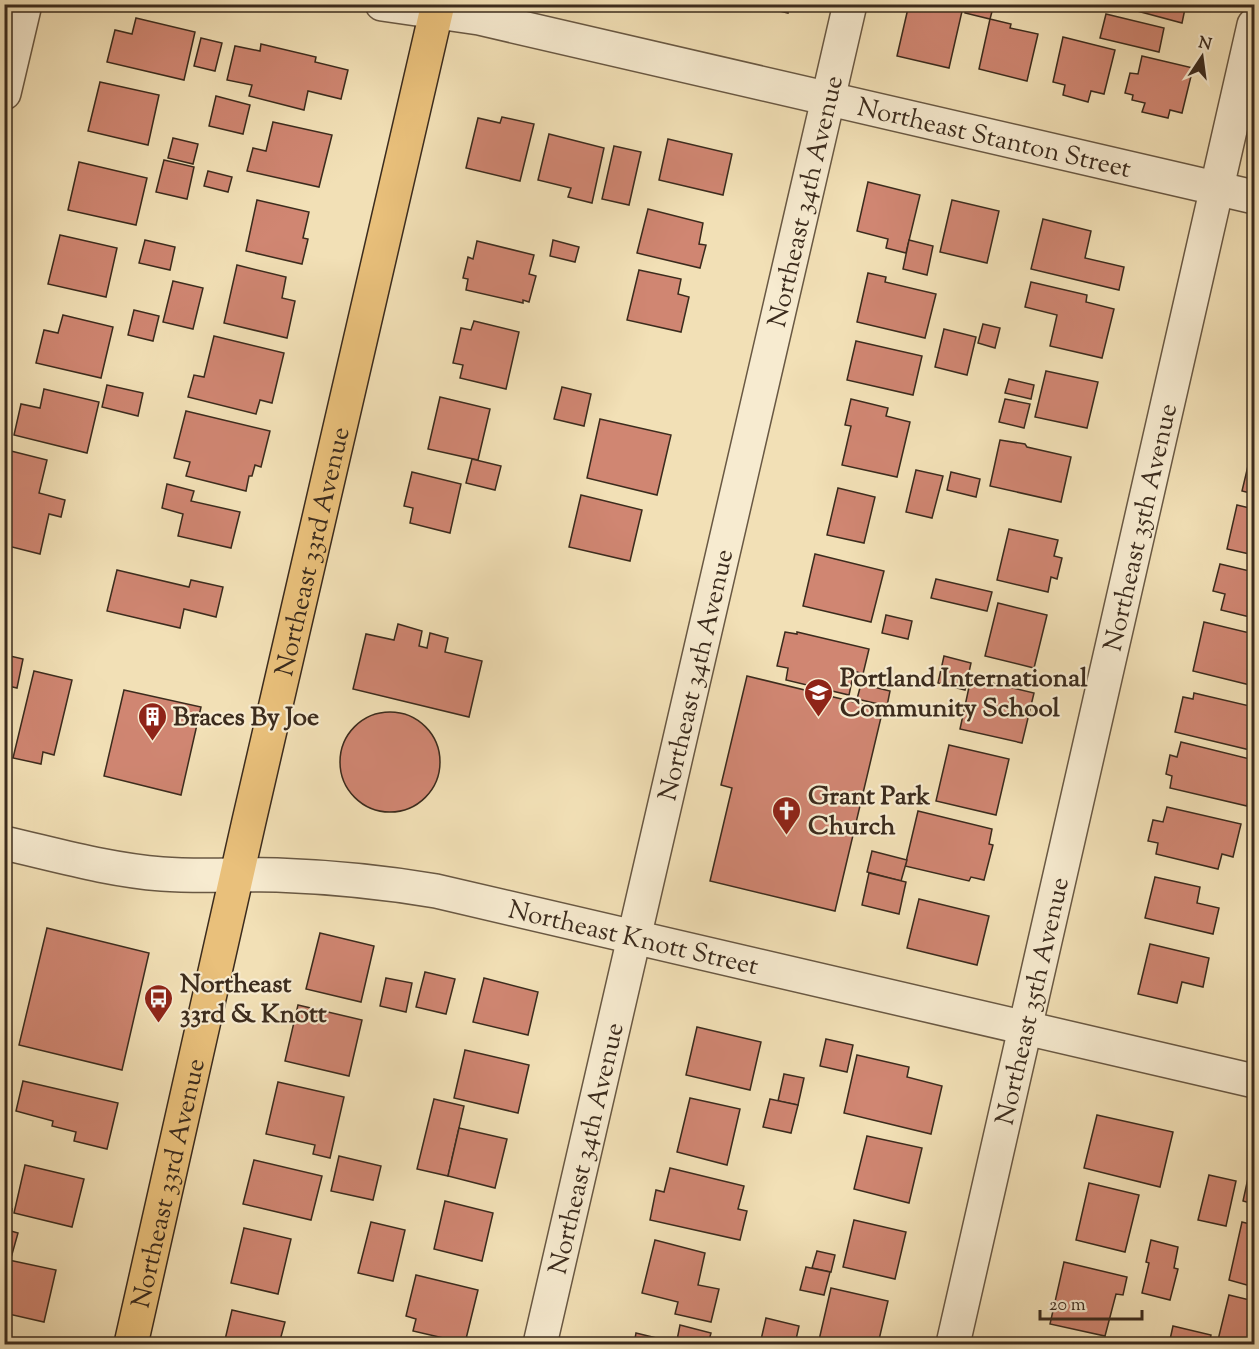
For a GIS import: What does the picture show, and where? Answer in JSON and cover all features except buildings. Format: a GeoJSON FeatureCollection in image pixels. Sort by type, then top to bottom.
{"type":"FeatureCollection","features":[{"type":"Feature","properties":{"kind":"main road","name":"Northeast 33rd Avenue"},"geometry":{"type":"LineString","coordinates":[[130,1344],[437,8]]}},
{"type":"Feature","properties":{"kind":"street"},"geometry":{"type":"LineString","coordinates":[[4,93],[25,4]]}},
{"type":"Feature","properties":{"kind":"street","name":"Northeast Stanton Street"},"geometry":{"type":"LineString","coordinates":[[382,4],[437,8],[1254,197]]}},
{"type":"Feature","properties":{"kind":"street","name":"Northeast 34th Avenue"},"geometry":{"type":"LineString","coordinates":[[540,1344],[850,4]]}},
{"type":"Feature","properties":{"kind":"street","name":"Northeast 35th Avenue"},"geometry":{"type":"LineString","coordinates":[[953,1344],[1254,25]]}},
{"type":"Feature","properties":{"kind":"street","name":"Northeast Knott Street"},"geometry":{"type":"LineString","coordinates":[[4,843],[132,871],[164,874],[275,875],[384,882],[436,891],[1254,1081]]}},
{"type":"Feature","properties":{"kind":"place","name":"Portland International Community School"},"geometry":{"type":"Point","coordinates":[819,718]}},
{"type":"Feature","properties":{"kind":"place","name":"Braces By Joe"},"geometry":{"type":"Point","coordinates":[152,742]}},
{"type":"Feature","properties":{"kind":"place","name":"Grant Park Church"},"geometry":{"type":"Point","coordinates":[787,836]}},
{"type":"Feature","properties":{"kind":"place","name":"Northeast 33rd & Knott"},"geometry":{"type":"Point","coordinates":[159,1024]}}]}
